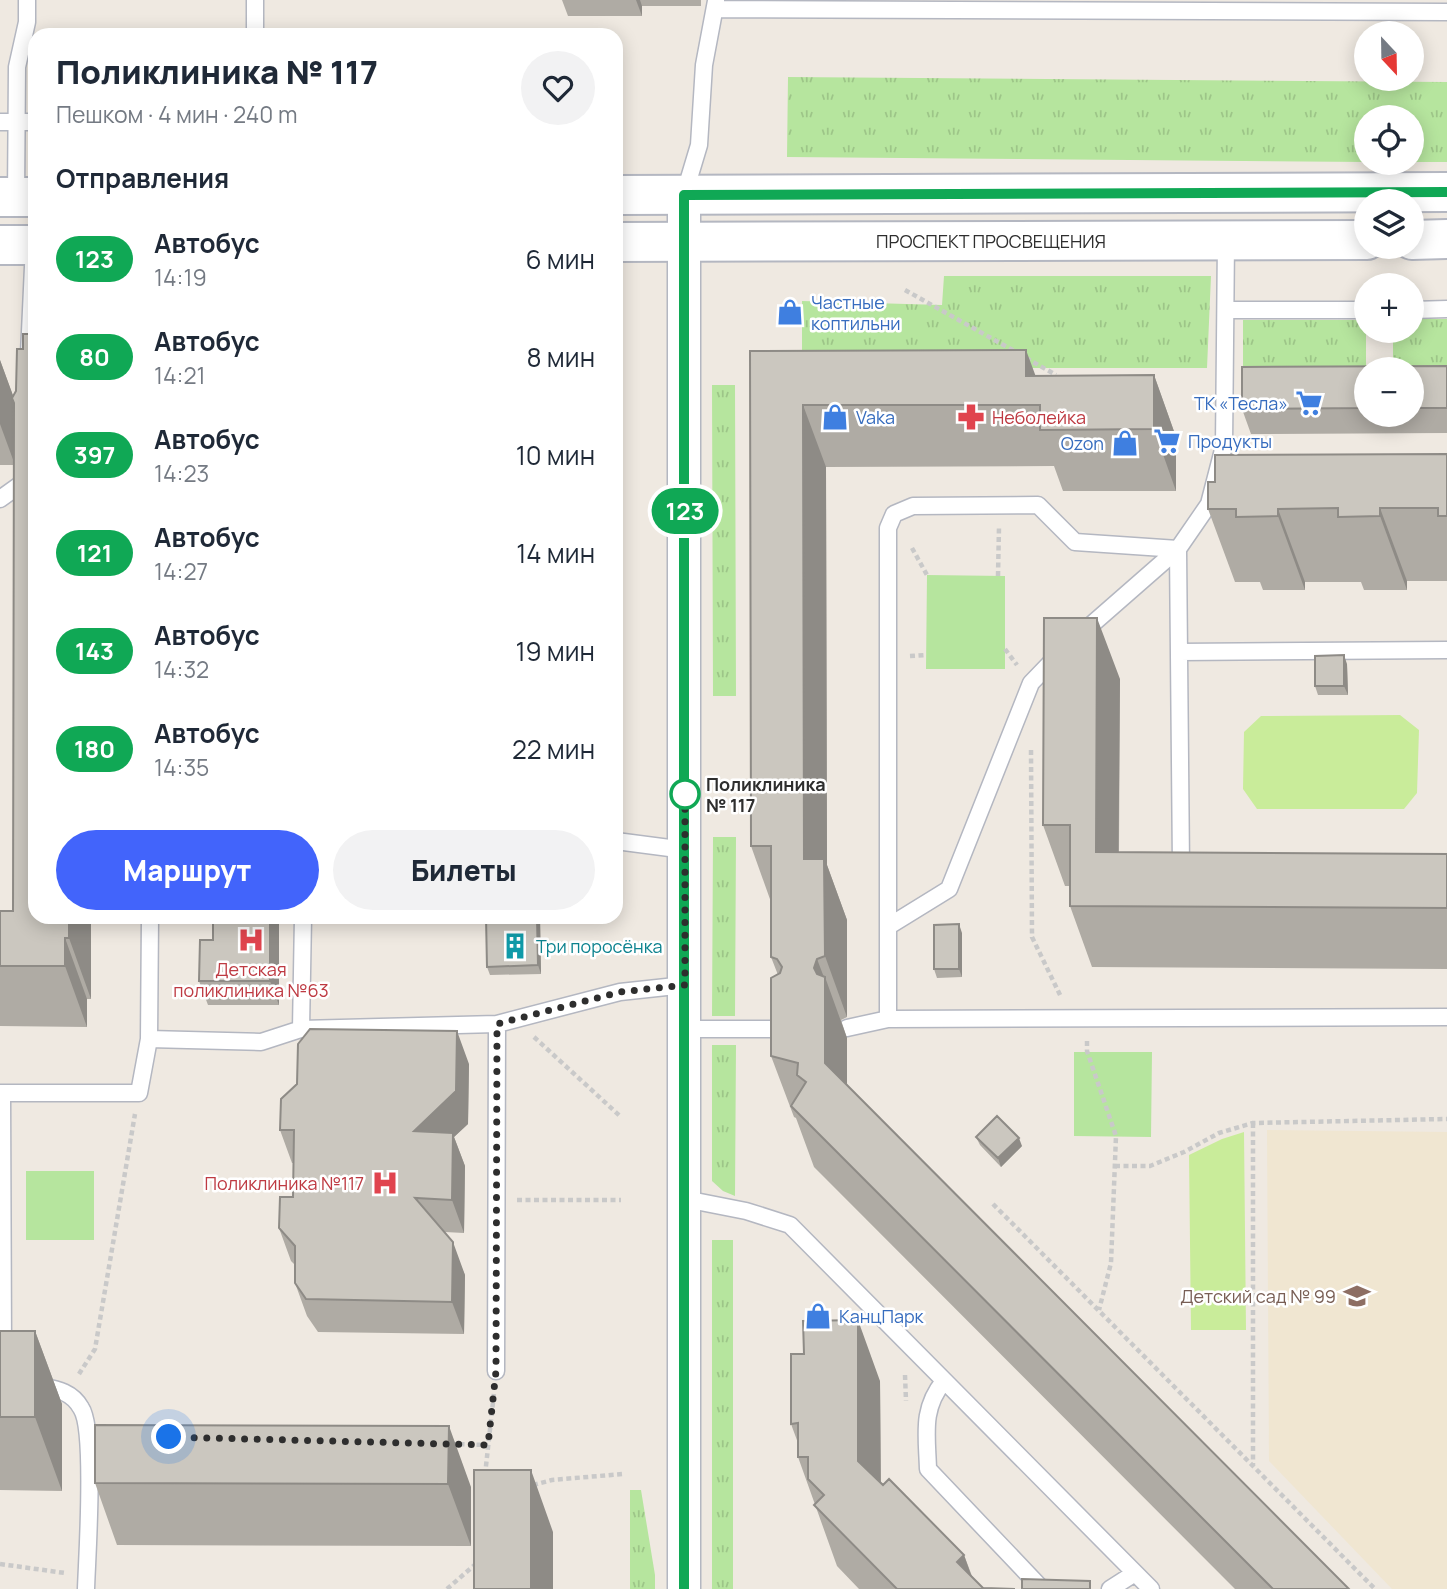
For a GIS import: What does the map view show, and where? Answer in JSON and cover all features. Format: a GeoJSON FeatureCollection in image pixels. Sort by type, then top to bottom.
{"type":"FeatureCollection","features":[{"type":"Feature","properties":{"kind":"main road"},"geometry":{"type":"LineString","coordinates":[[623,195],[1447,192]]}},
{"type":"Feature","properties":{"kind":"main road"},"geometry":{"type":"LineString","coordinates":[[1424,240],[1447,239]]}},
{"type":"Feature","properties":{"kind":"main road","name":"ПРОСПЕКТ ПРОСВЕЩЕНИЯ"},"geometry":{"type":"LineString","coordinates":[[623,242],[1354,240]]}},
{"type":"Feature","properties":{"kind":"street"},"geometry":{"type":"LineString","coordinates":[[684,195],[684,1589]]}},
{"type":"Feature","properties":{"kind":"lane"},"geometry":{"type":"LineString","coordinates":[[17,197],[8,122],[27,22],[27,0]]}},
{"type":"Feature","properties":{"kind":"lane"},"geometry":{"type":"LineString","coordinates":[[255,0],[255,28]]}},
{"type":"Feature","properties":{"kind":"lane"},"geometry":{"type":"LineString","coordinates":[[684,195],[699,145],[704,65],[716,4],[1447,12]]}},
{"type":"Feature","properties":{"kind":"lane"},"geometry":{"type":"LineString","coordinates":[[8,122],[28,122]]}},
{"type":"Feature","properties":{"kind":"lane"},"geometry":{"type":"LineString","coordinates":[[889,926],[949,890],[1031,683],[1070,643],[1178,549],[1209,504],[1224,446],[1226,240]]}},
{"type":"Feature","properties":{"kind":"lane"},"geometry":{"type":"LineString","coordinates":[[23,245],[28,368]]}},
{"type":"Feature","properties":{"kind":"lane"},"geometry":{"type":"LineString","coordinates":[[1424,310],[1447,309]]}},
{"type":"Feature","properties":{"kind":"lane"},"geometry":{"type":"LineString","coordinates":[[1226,310],[1354,310]]}},
{"type":"Feature","properties":{"kind":"lane"},"geometry":{"type":"LineString","coordinates":[[0,499],[21,484],[26,465]]}},
{"type":"Feature","properties":{"kind":"lane"},"geometry":{"type":"LineString","coordinates":[[888,1018],[888,528],[894,514],[913,506],[1038,505],[1075,542],[1178,549]]}},
{"type":"Feature","properties":{"kind":"lane"},"geometry":{"type":"LineString","coordinates":[[1178,549],[1181,867]]}},
{"type":"Feature","properties":{"kind":"lane"},"geometry":{"type":"LineString","coordinates":[[1179,652],[1447,650]]}},
{"type":"Feature","properties":{"kind":"lane"},"geometry":{"type":"LineString","coordinates":[[623,842],[685,850]]}},
{"type":"Feature","properties":{"kind":"lane"},"geometry":{"type":"LineString","coordinates":[[3,1363],[1,1093],[139,1093],[149,1039],[150,924]]}},
{"type":"Feature","properties":{"kind":"lane"},"geometry":{"type":"LineString","coordinates":[[301,1029],[303,924]]}},
{"type":"Feature","properties":{"kind":"lane"},"geometry":{"type":"LineString","coordinates":[[149,1039],[261,1042],[301,1029],[497,1024],[620,992],[685,985]]}},
{"type":"Feature","properties":{"kind":"lane"},"geometry":{"type":"LineString","coordinates":[[847,1028],[888,1018],[1447,1017]]}},
{"type":"Feature","properties":{"kind":"lane"},"geometry":{"type":"LineString","coordinates":[[496,1371],[497,1024]]}},
{"type":"Feature","properties":{"kind":"lane"},"geometry":{"type":"LineString","coordinates":[[685,1029],[794,1029]]}},
{"type":"Feature","properties":{"kind":"lane"},"geometry":{"type":"LineString","coordinates":[[685,1199],[746,1211],[790,1225],[1151,1589]]}},
{"type":"Feature","properties":{"kind":"lane"},"geometry":{"type":"LineString","coordinates":[[16,1380],[67,1392],[82,1409],[89,1434],[86,1583]]}},
{"type":"Feature","properties":{"kind":"lane"},"geometry":{"type":"LineString","coordinates":[[944,1381],[934,1393],[926,1417],[928,1469],[1042,1589]]}},
{"type":"Feature","properties":{"kind":"lane"},"geometry":{"type":"LineString","coordinates":[[1110,1589],[1135,1573]]}},
{"type":"Feature","properties":{"kind":"path"},"geometry":{"type":"LineString","coordinates":[[905,290],[1056,375]]}},
{"type":"Feature","properties":{"kind":"path"},"geometry":{"type":"LineString","coordinates":[[998,576],[999,505]]}},
{"type":"Feature","properties":{"kind":"path"},"geometry":{"type":"LineString","coordinates":[[1031,736],[1032,937],[1070,1017]]}},
{"type":"Feature","properties":{"kind":"path"},"geometry":{"type":"LineString","coordinates":[[1087,1017],[1087,1051],[1116,1136],[1111,1264],[1099,1310]]}},
{"type":"Feature","properties":{"kind":"path"},"geometry":{"type":"LineString","coordinates":[[514,1020],[621,1117]]}},
{"type":"Feature","properties":{"kind":"path"},"geometry":{"type":"LineString","coordinates":[[67,1392],[94,1349],[139,1093]]}},
{"type":"Feature","properties":{"kind":"path"},"geometry":{"type":"LineString","coordinates":[[1115,1166],[1150,1166],[1219,1133],[1252,1123],[1447,1119]]}},
{"type":"Feature","properties":{"kind":"path"},"geometry":{"type":"LineString","coordinates":[[1252,1123],[1253,1466]]}},
{"type":"Feature","properties":{"kind":"path"},"geometry":{"type":"LineString","coordinates":[[495,1200],[621,1200]]}},
{"type":"Feature","properties":{"kind":"path"},"geometry":{"type":"LineString","coordinates":[[993,1204],[1374,1589]]}},
{"type":"Feature","properties":{"kind":"path"},"geometry":{"type":"LineString","coordinates":[[483,1484],[496,1371]]}},
{"type":"Feature","properties":{"kind":"path"},"geometry":{"type":"LineString","coordinates":[[447,1444],[488,1445]]}},
{"type":"Feature","properties":{"kind":"path"},"geometry":{"type":"LineString","coordinates":[[531,1486],[552,1480],[622,1474]]}},
{"type":"Feature","properties":{"kind":"path"},"geometry":{"type":"LineString","coordinates":[[447,1589],[481,1560],[481,1553]]}},
{"type":"Feature","properties":{"kind":"path"},"geometry":{"type":"LineString","coordinates":[[0,1564],[86,1583]]}},
{"type":"Feature","properties":{"kind":"shaded area","name":"Детский сад № 99"},"geometry":{"type":"Polygon","coordinates":[[[1267,1130],[1447,1132],[1447,1589],[1392,1589],[1269,1461],[1267,1130]]]}},
{"type":"Feature","properties":{"kind":"green space"},"geometry":{"type":"Polygon","coordinates":[[[788,77],[1354,81],[1354,91],[1424,91],[1424,82],[1447,82],[1447,162],[1424,162],[1424,105],[1354,105],[1354,162],[787,157],[788,77]]]}},
{"type":"Feature","properties":{"kind":"green space"},"geometry":{"type":"Polygon","coordinates":[[[944,276],[1211,276],[1207,368],[802,368],[802,301],[942,305],[944,276]]]}},
{"type":"Feature","properties":{"kind":"green space"},"geometry":{"type":"Polygon","coordinates":[[[1424,319],[1447,319],[1447,368],[1424,368],[1424,357],[1393,357],[1393,343],[1424,343],[1424,319]]]}},
{"type":"Feature","properties":{"kind":"green space"},"geometry":{"type":"Polygon","coordinates":[[[1243,320],[1354,320],[1354,343],[1366,343],[1366,357],[1354,357],[1354,368],[1243,368],[1243,320]]]}},
{"type":"Feature","properties":{"kind":"green space"},"geometry":{"type":"Polygon","coordinates":[[[712,385],[735,385],[736,696],[713,696],[712,385]]]}},
{"type":"Feature","properties":{"kind":"green space"},"geometry":{"type":"Polygon","coordinates":[[[927,575],[1005,576],[1005,669],[926,669],[927,575]]]}},
{"type":"Feature","properties":{"kind":"green space"},"geometry":{"type":"Polygon","coordinates":[[[1400,715],[1419,730],[1417,793],[1404,809],[1257,809],[1243,789],[1244,732],[1261,716],[1400,715]]]}},
{"type":"Feature","properties":{"kind":"green space"},"geometry":{"type":"Polygon","coordinates":[[[713,837],[736,837],[735,1016],[712,1016],[713,837]]]}},
{"type":"Feature","properties":{"kind":"green space"},"geometry":{"type":"Polygon","coordinates":[[[712,1045],[736,1045],[735,1196],[723,1191],[712,1181],[712,1045]]]}},
{"type":"Feature","properties":{"kind":"green space"},"geometry":{"type":"Polygon","coordinates":[[[1074,1052],[1152,1052],[1151,1137],[1074,1136],[1074,1052]]]}},
{"type":"Feature","properties":{"kind":"green space"},"geometry":{"type":"Polygon","coordinates":[[[1244,1132],[1246,1330],[1191,1330],[1189,1155],[1244,1132]]]}},
{"type":"Feature","properties":{"kind":"green space"},"geometry":{"type":"Polygon","coordinates":[[[26,1171],[94,1171],[94,1240],[26,1240],[26,1171]]]}},
{"type":"Feature","properties":{"kind":"green space"},"geometry":{"type":"Polygon","coordinates":[[[712,1240],[733,1240],[733,1589],[712,1589],[712,1240]]]}},
{"type":"Feature","properties":{"kind":"green space"},"geometry":{"type":"Polygon","coordinates":[[[630,1490],[641,1490],[655,1589],[630,1589],[630,1490]]]}},
{"type":"Feature","properties":{"kind":"building"},"geometry":{"type":"Polygon","coordinates":[[[23,334],[28,334],[28,924],[69,924],[69,938],[65,938],[65,966],[0,966],[0,911],[13,911],[12,398],[16,391],[17,349],[23,349],[23,334]]]}},
{"type":"Feature","properties":{"kind":"building"},"geometry":{"type":"Polygon","coordinates":[[[1026,350],[1026,376],[1154,375],[1154,429],[1040,430],[1040,405],[803,405],[804,859],[824,859],[825,956],[817,959],[814,968],[817,974],[825,977],[825,1063],[1349,1589],[1273,1589],[791,1106],[806,1082],[797,1075],[798,1063],[771,1056],[771,978],[780,973],[782,967],[777,959],[771,957],[771,846],[751,846],[750,351],[1026,350]]]}},
{"type":"Feature","properties":{"kind":"building"},"geometry":{"type":"Polygon","coordinates":[[[1354,366],[1354,408],[1242,409],[1242,367],[1354,366]]]}},
{"type":"Feature","properties":{"kind":"building"},"geometry":{"type":"Polygon","coordinates":[[[1424,366],[1447,366],[1447,408],[1424,408],[1424,366]]]}},
{"type":"Feature","properties":{"kind":"building"},"geometry":{"type":"Polygon","coordinates":[[[1447,454],[1447,516],[1438,516],[1438,508],[1380,508],[1380,516],[1338,517],[1338,508],[1278,509],[1278,516],[1236,517],[1236,509],[1208,509],[1208,482],[1215,482],[1215,455],[1447,454]]]}},
{"type":"Feature","properties":{"kind":"building"},"geometry":{"type":"Polygon","coordinates":[[[1044,618],[1097,618],[1096,852],[1447,854],[1447,908],[1070,906],[1070,825],[1043,825],[1044,618]]]}},
{"type":"Feature","properties":{"kind":"building"},"geometry":{"type":"Polygon","coordinates":[[[1344,655],[1344,686],[1315,686],[1315,656],[1344,655]]]}},
{"type":"Feature","properties":{"kind":"building"},"geometry":{"type":"Polygon","coordinates":[[[213,924],[270,924],[270,981],[199,981],[200,940],[213,940],[213,924]]]}},
{"type":"Feature","properties":{"kind":"building","name":"Три поросёнка"},"geometry":{"type":"Polygon","coordinates":[[[486,924],[537,924],[538,965],[487,967],[486,924]]]}},
{"type":"Feature","properties":{"kind":"building"},"geometry":{"type":"Polygon","coordinates":[[[959,924],[959,969],[934,969],[934,925],[959,924]]]}},
{"type":"Feature","properties":{"kind":"building","name":"Поликлиника №117"},"geometry":{"type":"Polygon","coordinates":[[[310,1029],[457,1031],[456,1091],[414,1131],[453,1133],[452,1200],[415,1198],[453,1242],[452,1302],[306,1299],[295,1283],[295,1246],[279,1228],[280,1197],[293,1197],[294,1130],[280,1130],[281,1099],[297,1084],[298,1044],[310,1029]]]}},
{"type":"Feature","properties":{"kind":"building"},"geometry":{"type":"Polygon","coordinates":[[[997,1116],[1019,1138],[998,1158],[976,1137],[997,1116]]]}},
{"type":"Feature","properties":{"kind":"building"},"geometry":{"type":"Polygon","coordinates":[[[858,1320],[858,1461],[883,1485],[889,1479],[964,1555],[957,1562],[983,1588],[1015,1589],[897,1589],[814,1505],[824,1495],[808,1479],[808,1457],[798,1457],[798,1423],[791,1424],[791,1354],[804,1354],[803,1321],[858,1320]]]}},
{"type":"Feature","properties":{"kind":"building"},"geometry":{"type":"Polygon","coordinates":[[[0,1331],[35,1331],[35,1417],[0,1417],[0,1331]]]}},
{"type":"Feature","properties":{"kind":"building"},"geometry":{"type":"Polygon","coordinates":[[[95,1425],[449,1426],[448,1484],[95,1483],[95,1425]]]}},
{"type":"Feature","properties":{"kind":"building"},"geometry":{"type":"Polygon","coordinates":[[[474,1470],[531,1470],[531,1589],[474,1589],[474,1470]]]}},
{"type":"Feature","properties":{"kind":"building"},"geometry":{"type":"Polygon","coordinates":[[[1022,1579],[1090,1581],[1090,1589],[1022,1589],[1022,1579]]]}},
{"type":"Feature","properties":{"kind":"bus line","name":"123"},"geometry":{"type":"LineString","coordinates":[[684,1589],[684,195],[1447,192]]}},
{"type":"Feature","properties":{"kind":"place","name":"Частные коптильни"},"geometry":{"type":"Point","coordinates":[790,312]}},
{"type":"Feature","properties":{"kind":"place","name":"ТК «Тесла»"},"geometry":{"type":"Point","coordinates":[1309,403]}},
{"type":"Feature","properties":{"kind":"place","name":"Vaka"},"geometry":{"type":"Point","coordinates":[835,417]}},
{"type":"Feature","properties":{"kind":"place","name":"Неболейка"},"geometry":{"type":"Point","coordinates":[971,417]}},
{"type":"Feature","properties":{"kind":"place","name":"Продукты"},"geometry":{"type":"Point","coordinates":[1167,441]}},
{"type":"Feature","properties":{"kind":"place","name":"Ozon"},"geometry":{"type":"Point","coordinates":[1125,443]}},
{"type":"Feature","properties":{"kind":"place","name":"Поликлиника № 117"},"geometry":{"type":"Point","coordinates":[685,794]}},
{"type":"Feature","properties":{"kind":"place","name":"Детская поликлиника №63"},"geometry":{"type":"Point","coordinates":[251,940]}},
{"type":"Feature","properties":{"kind":"place","name":"Три поросёнка"},"geometry":{"type":"Point","coordinates":[515,946]}},
{"type":"Feature","properties":{"kind":"place","name":"Поликлиника №117"},"geometry":{"type":"Point","coordinates":[385,1183]}},
{"type":"Feature","properties":{"kind":"place","name":"Детский сад № 99"},"geometry":{"type":"Point","coordinates":[1357,1296]}},
{"type":"Feature","properties":{"kind":"place","name":"КанцПарк"},"geometry":{"type":"Point","coordinates":[818,1316]}},
{"type":"Feature","properties":{"kind":"route"},"geometry":{"type":"LineString","coordinates":[[169,1437],[488,1445],[496,1371],[497,1024],[620,992],[685,985],[685,794]]}}]}
